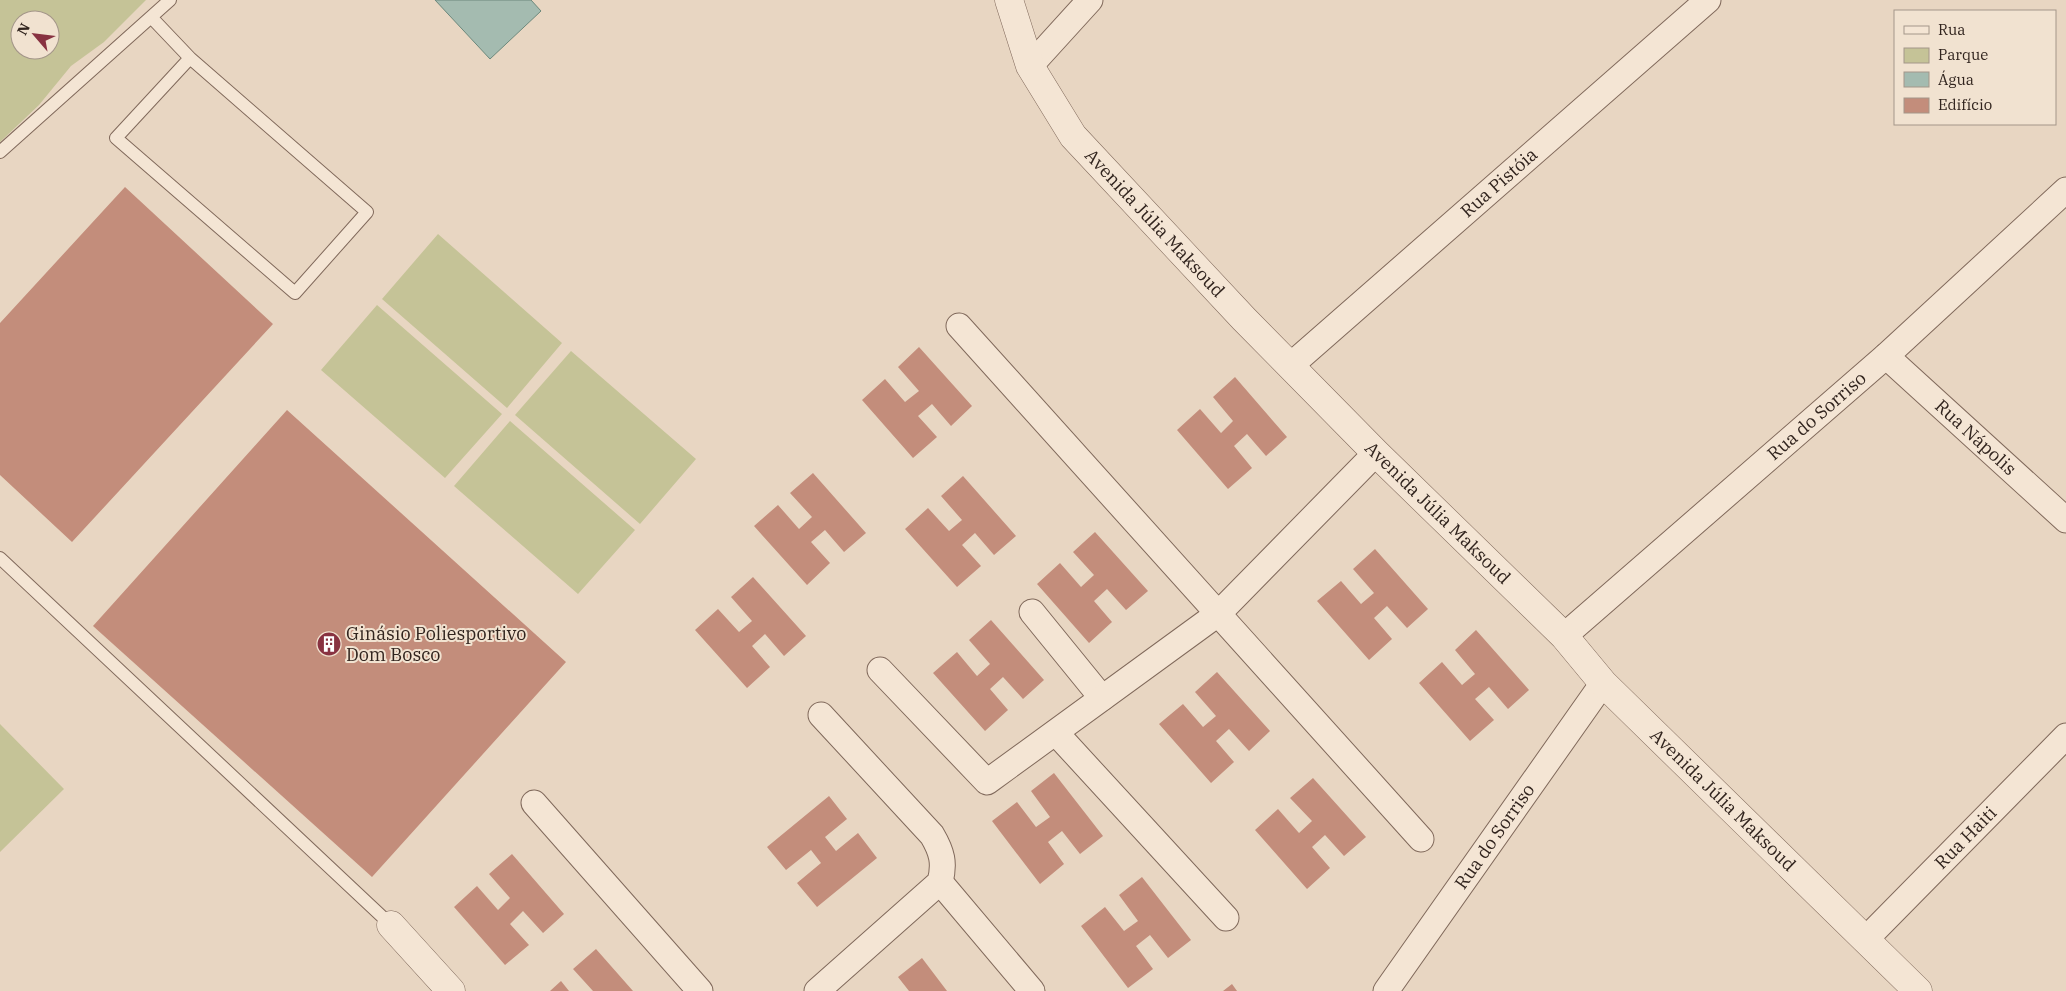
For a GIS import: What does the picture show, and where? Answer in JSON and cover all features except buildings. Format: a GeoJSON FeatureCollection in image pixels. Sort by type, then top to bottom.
{"type":"FeatureCollection","features":[{"type":"Feature","properties":{"kind":"street","name":"Avenida Júlia Maksoud"},"geometry":{"type":"LineString","coordinates":[[1009,0],[1030,66],[1073,136],[1290,366],[1376,453],[1564,636],[1603,683],[1866,939],[1915,990]]}},
{"type":"Feature","properties":{"kind":"street"},"geometry":{"type":"LineString","coordinates":[[1030,66],[1090,0]]}},
{"type":"Feature","properties":{"kind":"street","name":"Rua Pistóia"},"geometry":{"type":"LineString","coordinates":[[1290,366],[1708,0]]}},
{"type":"Feature","properties":{"kind":"street","name":"Rua do Sorriso"},"geometry":{"type":"LineString","coordinates":[[1564,636],[1886,356],[2066,190]]}},
{"type":"Feature","properties":{"kind":"street"},"geometry":{"type":"LineString","coordinates":[[959,326],[1422,839]]}},
{"type":"Feature","properties":{"kind":"street","name":"Rua Nápolis"},"geometry":{"type":"LineString","coordinates":[[1886,356],[2066,520]]}},
{"type":"Feature","properties":{"kind":"street"},"geometry":{"type":"LineString","coordinates":[[880,670],[987,782],[1219,613],[1376,453]]}},
{"type":"Feature","properties":{"kind":"street"},"geometry":{"type":"LineString","coordinates":[[1032,612],[1102,698]]}},
{"type":"Feature","properties":{"kind":"street","name":"Rua do Sorriso"},"geometry":{"type":"LineString","coordinates":[[1386,991],[1603,683]]}},
{"type":"Feature","properties":{"kind":"street"},"geometry":{"type":"LineString","coordinates":[[817,991],[940,882],[944,867],[942,853],[932,835],[821,715]]}},
{"type":"Feature","properties":{"kind":"street"},"geometry":{"type":"LineString","coordinates":[[1056,733],[1226,918]]}},
{"type":"Feature","properties":{"kind":"street","name":"Rua Haiti"},"geometry":{"type":"LineString","coordinates":[[1866,939],[2066,736]]}},
{"type":"Feature","properties":{"kind":"street"},"geometry":{"type":"LineString","coordinates":[[534,803],[700,991]]}},
{"type":"Feature","properties":{"kind":"street"},"geometry":{"type":"LineString","coordinates":[[940,882],[1032,991]]}},
{"type":"Feature","properties":{"kind":"street"},"geometry":{"type":"LineString","coordinates":[[391,925],[451,991]]}},
{"type":"Feature","properties":{"kind":"lane"},"geometry":{"type":"LineString","coordinates":[[0,152],[170,0]]}},
{"type":"Feature","properties":{"kind":"lane"},"geometry":{"type":"LineString","coordinates":[[151,17],[190,58],[367,212],[295,294],[116,138],[190,58]]}},
{"type":"Feature","properties":{"kind":"lane"},"geometry":{"type":"LineString","coordinates":[[0,558],[391,925]]}},
{"type":"Feature","properties":{"kind":"green space"},"geometry":{"type":"Polygon","coordinates":[[[0,0],[146,0],[104,42],[71,66],[39,105],[0,142],[0,0]]]}},
{"type":"Feature","properties":{"kind":"green space"},"geometry":{"type":"Polygon","coordinates":[[[438,234],[562,343],[507,408],[382,299],[438,234]]]}},
{"type":"Feature","properties":{"kind":"green space"},"geometry":{"type":"Polygon","coordinates":[[[377,305],[502,414],[445,478],[321,370],[377,305]]]}},
{"type":"Feature","properties":{"kind":"green space"},"geometry":{"type":"Polygon","coordinates":[[[571,351],[696,459],[640,524],[515,415],[571,351]]]}},
{"type":"Feature","properties":{"kind":"green space"},"geometry":{"type":"Polygon","coordinates":[[[510,421],[635,530],[578,594],[454,486],[510,421]]]}},
{"type":"Feature","properties":{"kind":"green space"},"geometry":{"type":"Polygon","coordinates":[[[0,724],[64,789],[0,852],[0,724]]]}},
{"type":"Feature","properties":{"kind":"water"},"geometry":{"type":"Polygon","coordinates":[[[435,0],[531,0],[541,11],[490,59],[435,0]]]}},
{"type":"Feature","properties":{"kind":"place","name":"Ginásio Poliesportivo Dom Bosco"},"geometry":{"type":"Point","coordinates":[329,644]}}]}
